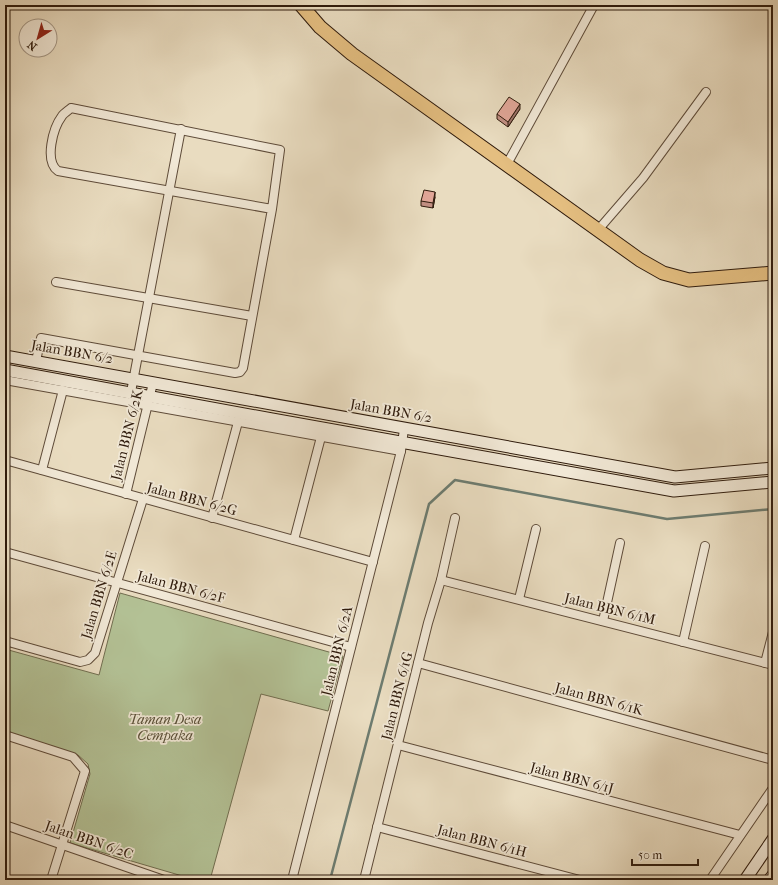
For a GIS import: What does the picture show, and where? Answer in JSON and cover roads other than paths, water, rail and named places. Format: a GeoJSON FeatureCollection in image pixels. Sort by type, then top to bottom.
{"type":"FeatureCollection","features":[{"type":"Feature","properties":{"kind":"main road"},"geometry":{"type":"LineString","coordinates":[[301,5],[320,27],[352,54],[429,108],[506,166],[640,260],[663,273],[689,280],[773,273]]}},
{"type":"Feature","properties":{"kind":"street"},"geometry":{"type":"LineString","coordinates":[[506,166],[594,5]]}},
{"type":"Feature","properties":{"kind":"street"},"geometry":{"type":"LineString","coordinates":[[598,230],[643,178],[706,92]]}},
{"type":"Feature","properties":{"kind":"street"},"geometry":{"type":"LineString","coordinates":[[36,361],[41,338],[235,373],[240,372],[243,368],[272,209],[280,150],[71,108],[62,116],[53,135],[50,161],[53,168],[58,171],[272,209]]}},
{"type":"Feature","properties":{"kind":"street"},"geometry":{"type":"LineString","coordinates":[[131,392],[150,299],[181,129]]}},
{"type":"Feature","properties":{"kind":"street"},"geometry":{"type":"LineString","coordinates":[[56,282],[252,316]]}},
{"type":"Feature","properties":{"kind":"street","name":"Jalan BBN 6/2"},"geometry":{"type":"LineString","coordinates":[[5,356],[674,477],[773,468]]}},
{"type":"Feature","properties":{"kind":"street","name":"Jalan BBN 6/2"},"geometry":{"type":"LineString","coordinates":[[5,370],[131,392],[149,401],[401,447],[674,491],[773,482]]}},
{"type":"Feature","properties":{"kind":"street"},"geometry":{"type":"LineString","coordinates":[[5,380],[63,390],[149,401],[238,422],[321,438],[401,447]]}},
{"type":"Feature","properties":{"kind":"street","name":"Jalan BBN 6/2K"},"geometry":{"type":"LineString","coordinates":[[126,494],[153,383]]}},
{"type":"Feature","properties":{"kind":"street"},"geometry":{"type":"LineString","coordinates":[[42,470],[63,390]]}},
{"type":"Feature","properties":{"kind":"street"},"geometry":{"type":"LineString","coordinates":[[212,518],[238,422]]}},
{"type":"Feature","properties":{"kind":"street","name":"Jalan BBN 6/2A"},"geometry":{"type":"LineString","coordinates":[[292,880],[373,562],[404,429]]}},
{"type":"Feature","properties":{"kind":"street"},"geometry":{"type":"LineString","coordinates":[[294,540],[321,438]]}},
{"type":"Feature","properties":{"kind":"street","name":"Jalan BBN 6/2G"},"geometry":{"type":"LineString","coordinates":[[5,460],[373,562]]}},
{"type":"Feature","properties":{"kind":"street","name":"Jalan BBN 6/2E"},"geometry":{"type":"LineString","coordinates":[[5,641],[80,662],[88,660],[95,653],[143,498]]}},
{"type":"Feature","properties":{"kind":"street","name":"Jalan BBN 6/1G"},"geometry":{"type":"LineString","coordinates":[[364,880],[418,663],[441,580],[455,518]]}},
{"type":"Feature","properties":{"kind":"street"},"geometry":{"type":"LineString","coordinates":[[519,599],[536,529]]}},
{"type":"Feature","properties":{"kind":"street"},"geometry":{"type":"LineString","coordinates":[[603,621],[620,543]]}},
{"type":"Feature","properties":{"kind":"street"},"geometry":{"type":"LineString","coordinates":[[683,642],[705,546]]}},
{"type":"Feature","properties":{"kind":"street","name":"Jalan BBN 6/2F"},"geometry":{"type":"LineString","coordinates":[[5,552],[351,647]]}},
{"type":"Feature","properties":{"kind":"street","name":"Jalan BBN 6/1M"},"geometry":{"type":"LineString","coordinates":[[441,580],[769,664]]}},
{"type":"Feature","properties":{"kind":"street"},"geometry":{"type":"LineString","coordinates":[[769,664],[773,632]]}},
{"type":"Feature","properties":{"kind":"street","name":"Jalan BBN 6/1K"},"geometry":{"type":"LineString","coordinates":[[418,663],[773,760]]}},
{"type":"Feature","properties":{"kind":"street"},"geometry":{"type":"LineString","coordinates":[[5,735],[73,757],[85,771],[51,880]]}},
{"type":"Feature","properties":{"kind":"street","name":"Jalan BBN 6/1J"},"geometry":{"type":"LineString","coordinates":[[398,745],[740,835]]}},
{"type":"Feature","properties":{"kind":"street"},"geometry":{"type":"LineString","coordinates":[[710,880],[773,788]]}},
{"type":"Feature","properties":{"kind":"street","name":"Jalan BBN 6/2C"},"geometry":{"type":"LineString","coordinates":[[5,826],[164,880]]}},
{"type":"Feature","properties":{"kind":"street","name":"Jalan BBN 6/1H"},"geometry":{"type":"LineString","coordinates":[[377,827],[580,880]]}},
{"type":"Feature","properties":{"kind":"street"},"geometry":{"type":"LineString","coordinates":[[745,880],[773,839]]}},
{"type":"Feature","properties":{"kind":"street"},"geometry":{"type":"LineString","coordinates":[[769,880],[773,874]]}},
{"type":"Feature","properties":{"kind":"waterway"},"geometry":{"type":"LineString","coordinates":[[330,880],[429,504],[455,480],[667,519],[773,509]]}},
{"type":"Feature","properties":{"kind":"park label","name":"Taman Desa Cempaka"},"geometry":{"type":"Point","coordinates":[165,728]}}]}
